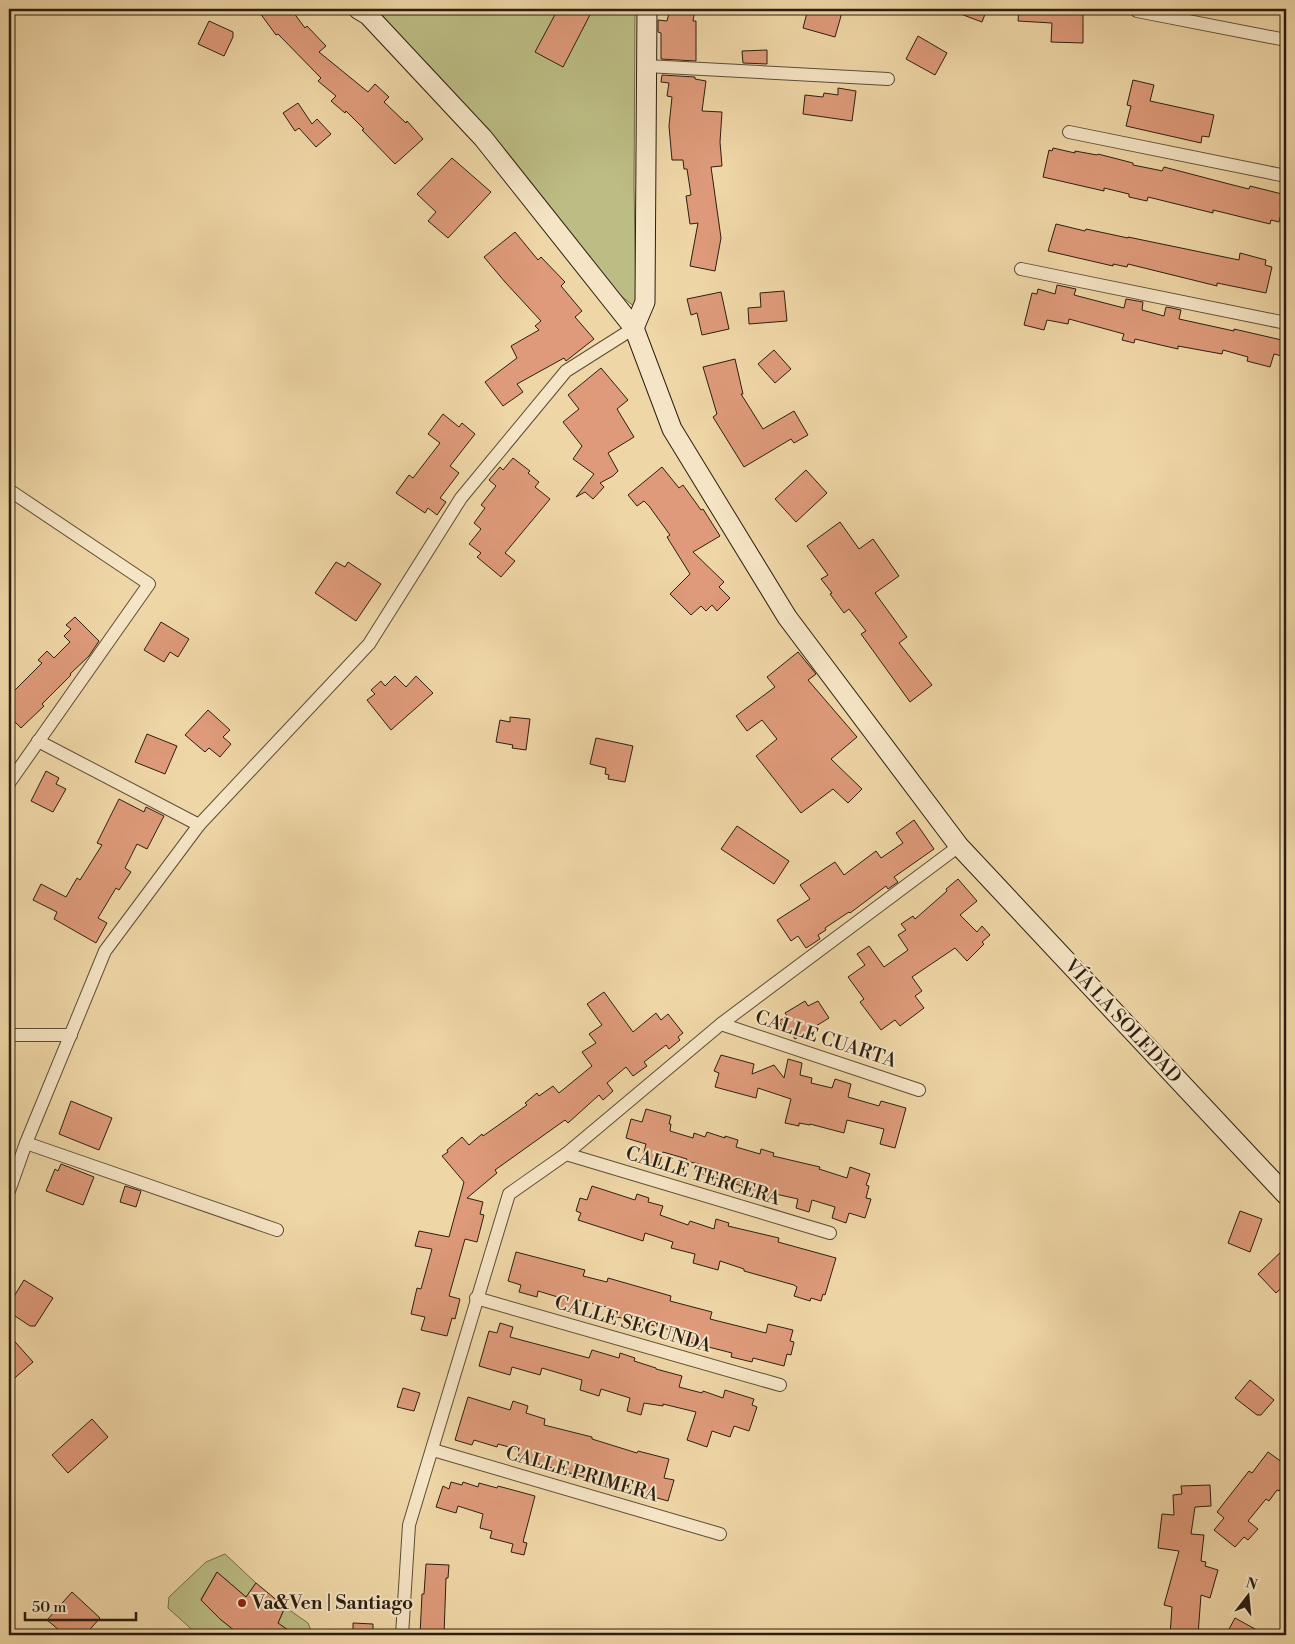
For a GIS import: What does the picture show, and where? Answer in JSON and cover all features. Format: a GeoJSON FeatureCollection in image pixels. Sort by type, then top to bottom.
{"type":"FeatureCollection","features":[{"type":"Feature","properties":{"kind":"street","name":"VÍA LA SOLEDAD"},"geometry":{"type":"LineString","coordinates":[[358,9],[368,15],[484,138],[634,328],[672,429],[787,617],[959,846],[1286,1195]]}},
{"type":"Feature","properties":{"kind":"street"},"geometry":{"type":"LineString","coordinates":[[9,1191],[26,1143],[105,952],[199,825],[370,644],[461,498],[566,371],[634,328],[645,302],[647,9]]}},
{"type":"Feature","properties":{"kind":"street"},"geometry":{"type":"LineString","coordinates":[[1137,11],[1286,40]]}},
{"type":"Feature","properties":{"kind":"street"},"geometry":{"type":"LineString","coordinates":[[646,66],[888,79]]}},
{"type":"Feature","properties":{"kind":"street"},"geometry":{"type":"LineString","coordinates":[[1068,132],[1286,176]]}},
{"type":"Feature","properties":{"kind":"street"},"geometry":{"type":"LineString","coordinates":[[1022,268],[1286,323]]}},
{"type":"Feature","properties":{"kind":"street"},"geometry":{"type":"LineString","coordinates":[[9,490],[149,584],[9,783]]}},
{"type":"Feature","properties":{"kind":"street"},"geometry":{"type":"LineString","coordinates":[[38,741],[199,825]]}},
{"type":"Feature","properties":{"kind":"street"},"geometry":{"type":"LineString","coordinates":[[402,1635],[409,1525],[433,1450],[476,1298],[509,1194],[566,1154],[721,1024],[959,846]]}},
{"type":"Feature","properties":{"kind":"street","name":"CALLE CUARTA"},"geometry":{"type":"LineString","coordinates":[[721,1024],[919,1090]]}},
{"type":"Feature","properties":{"kind":"street"},"geometry":{"type":"LineString","coordinates":[[9,1035],[70,1035]]}},
{"type":"Feature","properties":{"kind":"street"},"geometry":{"type":"LineString","coordinates":[[26,1143],[277,1230]]}},
{"type":"Feature","properties":{"kind":"street","name":"CALLE TERCERA"},"geometry":{"type":"LineString","coordinates":[[566,1154],[830,1233]]}},
{"type":"Feature","properties":{"kind":"street","name":"CALLE SEGUNDA"},"geometry":{"type":"LineString","coordinates":[[476,1298],[780,1385]]}},
{"type":"Feature","properties":{"kind":"street","name":"CALLE PRIMERA"},"geometry":{"type":"LineString","coordinates":[[433,1450],[720,1534]]}},
{"type":"Feature","properties":{"kind":"green space"},"geometry":{"type":"Polygon","coordinates":[[[374,9],[635,9],[634,185],[636,308],[620,295],[441,78],[374,9]]]}},
{"type":"Feature","properties":{"kind":"green space"},"geometry":{"type":"Polygon","coordinates":[[[225,1554],[256,1583],[246,1597],[217,1572],[201,1599],[220,1619],[240,1635],[198,1635],[168,1608],[169,1597],[206,1562],[225,1554]]]}},
{"type":"Feature","properties":{"kind":"green space"},"geometry":{"type":"Polygon","coordinates":[[[285,1607],[308,1623],[313,1635],[295,1635],[278,1623],[285,1607]]]}},
{"type":"Feature","properties":{"kind":"building"},"geometry":{"type":"Polygon","coordinates":[[[257,9],[291,9],[305,28],[307,26],[326,46],[319,52],[368,92],[375,84],[389,97],[384,102],[406,123],[407,121],[423,139],[395,164],[346,111],[345,113],[331,101],[336,96],[318,81],[321,78],[278,34],[276,35],[257,9]]]}},
{"type":"Feature","properties":{"kind":"building"},"geometry":{"type":"Polygon","coordinates":[[[558,9],[593,9],[563,67],[535,52],[558,9]]]}},
{"type":"Feature","properties":{"kind":"building"},"geometry":{"type":"Polygon","coordinates":[[[670,9],[695,9],[693,21],[696,21],[696,61],[661,59],[661,33],[658,32],[658,20],[667,21],[670,9]]]}},
{"type":"Feature","properties":{"kind":"building"},"geometry":{"type":"Polygon","coordinates":[[[808,9],[843,9],[835,37],[803,28],[808,9]]]}},
{"type":"Feature","properties":{"kind":"building"},"geometry":{"type":"Polygon","coordinates":[[[951,9],[987,9],[982,22],[951,9]]]}},
{"type":"Feature","properties":{"kind":"building"},"geometry":{"type":"Polygon","coordinates":[[[1019,9],[1083,9],[1083,43],[1051,42],[1052,23],[1018,21],[1019,9]]]}},
{"type":"Feature","properties":{"kind":"building"},"geometry":{"type":"Polygon","coordinates":[[[209,21],[233,32],[233,37],[224,56],[198,44],[209,21]]]}},
{"type":"Feature","properties":{"kind":"building"},"geometry":{"type":"Polygon","coordinates":[[[918,36],[947,53],[935,75],[906,59],[918,36]]]}},
{"type":"Feature","properties":{"kind":"building"},"geometry":{"type":"Polygon","coordinates":[[[767,50],[767,64],[743,63],[742,51],[767,50]]]}},
{"type":"Feature","properties":{"kind":"building"},"geometry":{"type":"Polygon","coordinates":[[[662,75],[695,77],[695,79],[706,81],[702,111],[722,112],[720,142],[722,166],[711,167],[721,238],[715,271],[690,266],[698,223],[690,224],[686,196],[691,195],[687,169],[684,169],[683,160],[672,160],[669,126],[672,97],[667,96],[669,83],[661,82],[662,75]]]}},
{"type":"Feature","properties":{"kind":"building"},"geometry":{"type":"Polygon","coordinates":[[[1133,80],[1154,85],[1150,101],[1214,115],[1209,137],[1202,136],[1201,143],[1126,126],[1131,106],[1127,105],[1133,80]]]}},
{"type":"Feature","properties":{"kind":"building"},"geometry":{"type":"Polygon","coordinates":[[[838,88],[856,91],[852,121],[803,114],[805,95],[823,97],[824,93],[838,95],[838,88]]]}},
{"type":"Feature","properties":{"kind":"building"},"geometry":{"type":"Polygon","coordinates":[[[298,103],[312,124],[317,119],[331,134],[316,147],[299,128],[295,131],[283,113],[298,103]]]}},
{"type":"Feature","properties":{"kind":"building"},"geometry":{"type":"Polygon","coordinates":[[[1053,148],[1075,153],[1075,151],[1098,154],[1133,163],[1133,165],[1162,171],[1164,167],[1249,189],[1250,186],[1286,195],[1279,222],[1271,220],[1270,224],[1213,210],[1213,213],[1148,197],[1147,201],[1104,188],[1104,191],[1043,177],[1049,150],[1052,151],[1053,148]]]}},
{"type":"Feature","properties":{"kind":"building"},"geometry":{"type":"Polygon","coordinates":[[[452,158],[491,192],[448,238],[428,221],[436,212],[417,194],[452,158]]]}},
{"type":"Feature","properties":{"kind":"building"},"geometry":{"type":"Polygon","coordinates":[[[1056,224],[1239,260],[1240,253],[1266,260],[1265,265],[1272,267],[1266,293],[1217,283],[1217,286],[1128,264],[1127,267],[1113,264],[1113,266],[1048,251],[1056,224]]]}},
{"type":"Feature","properties":{"kind":"building"},"geometry":{"type":"Polygon","coordinates":[[[515,232],[538,260],[541,257],[565,282],[561,286],[582,311],[575,317],[594,339],[566,361],[564,358],[517,384],[523,392],[503,406],[485,382],[517,358],[511,346],[539,330],[535,326],[541,321],[484,257],[515,232]]]}},
{"type":"Feature","properties":{"kind":"building"},"geometry":{"type":"Polygon","coordinates":[[[1057,285],[1076,289],[1074,295],[1124,308],[1126,299],[1143,302],[1142,310],[1164,316],[1166,307],[1172,308],[1181,310],[1179,319],[1286,341],[1286,357],[1274,354],[1270,367],[1247,361],[1248,357],[1223,350],[1222,354],[1178,346],[1178,349],[1135,339],[1134,343],[1122,340],[1124,334],[1069,319],[1068,324],[1047,320],[1044,330],[1024,325],[1032,293],[1037,294],[1038,289],[1055,294],[1057,285]]]}},
{"type":"Feature","properties":{"kind":"building"},"geometry":{"type":"Polygon","coordinates":[[[784,291],[787,321],[749,324],[748,308],[761,307],[760,293],[784,291]]]}},
{"type":"Feature","properties":{"kind":"building"},"geometry":{"type":"Polygon","coordinates":[[[721,292],[729,329],[702,335],[697,313],[691,315],[687,299],[721,292]]]}},
{"type":"Feature","properties":{"kind":"building"},"geometry":{"type":"Polygon","coordinates":[[[774,350],[791,369],[775,383],[758,364],[774,350]]]}},
{"type":"Feature","properties":{"kind":"building"},"geometry":{"type":"Polygon","coordinates":[[[735,359],[743,394],[741,394],[763,429],[794,411],[808,435],[794,443],[791,439],[744,467],[713,417],[717,414],[703,367],[735,359]]]}},
{"type":"Feature","properties":{"kind":"building"},"geometry":{"type":"Polygon","coordinates":[[[601,368],[628,400],[617,409],[634,437],[608,453],[618,471],[600,483],[604,487],[593,499],[585,492],[576,497],[594,474],[573,459],[582,446],[563,422],[579,409],[568,395],[601,368]]]}},
{"type":"Feature","properties":{"kind":"building"},"geometry":{"type":"Polygon","coordinates":[[[443,414],[459,427],[462,423],[475,434],[450,466],[459,473],[440,498],[446,502],[437,515],[428,508],[425,513],[396,493],[409,475],[413,478],[440,443],[428,434],[443,414]]]}},
{"type":"Feature","properties":{"kind":"building"},"geometry":{"type":"Polygon","coordinates":[[[513,458],[530,471],[528,473],[539,482],[535,487],[550,499],[505,553],[515,561],[501,577],[477,557],[481,553],[469,544],[481,529],[474,523],[485,508],[481,505],[496,486],[489,480],[500,467],[503,470],[513,458]]]}},
{"type":"Feature","properties":{"kind":"building"},"geometry":{"type":"Polygon","coordinates":[[[662,467],[679,488],[683,485],[701,510],[703,509],[720,536],[693,552],[724,582],[719,587],[730,598],[717,611],[712,605],[706,611],[701,606],[691,615],[670,594],[690,574],[667,537],[670,535],[649,506],[644,501],[637,506],[628,495],[662,467]]]}},
{"type":"Feature","properties":{"kind":"building"},"geometry":{"type":"Polygon","coordinates":[[[806,470],[827,493],[796,522],[775,499],[806,470]]]}},
{"type":"Feature","properties":{"kind":"building"},"geometry":{"type":"Polygon","coordinates":[[[840,522],[859,549],[873,539],[899,576],[875,593],[907,637],[899,643],[932,685],[910,702],[861,634],[866,631],[849,609],[844,613],[830,594],[832,593],[821,579],[828,575],[807,546],[840,522]]]}},
{"type":"Feature","properties":{"kind":"building"},"geometry":{"type":"Polygon","coordinates":[[[336,562],[345,567],[348,562],[381,584],[356,621],[315,593],[336,562]]]}},
{"type":"Feature","properties":{"kind":"building"},"geometry":{"type":"Polygon","coordinates":[[[75,617],[99,641],[89,656],[42,704],[44,706],[21,728],[9,716],[9,701],[14,696],[12,693],[42,663],[38,660],[47,651],[54,658],[70,642],[64,636],[71,629],[66,625],[75,617]]]}},
{"type":"Feature","properties":{"kind":"building"},"geometry":{"type":"Polygon","coordinates":[[[161,622],[189,639],[178,657],[170,652],[164,662],[144,650],[161,622]]]}},
{"type":"Feature","properties":{"kind":"building"},"geometry":{"type":"Polygon","coordinates":[[[798,652],[816,674],[808,680],[857,737],[831,759],[862,789],[848,803],[833,789],[801,813],[756,756],[777,739],[762,720],[747,731],[736,716],[775,687],[767,677],[798,652]]]}},
{"type":"Feature","properties":{"kind":"building"},"geometry":{"type":"Polygon","coordinates":[[[395,676],[406,687],[416,676],[433,693],[391,730],[367,700],[375,694],[371,690],[381,681],[385,686],[395,676]]]}},
{"type":"Feature","properties":{"kind":"building"},"geometry":{"type":"Polygon","coordinates":[[[208,710],[230,730],[223,737],[231,744],[220,757],[209,748],[205,752],[185,735],[208,710]]]}},
{"type":"Feature","properties":{"kind":"building"},"geometry":{"type":"Polygon","coordinates":[[[510,717],[530,719],[526,750],[512,748],[513,745],[496,742],[500,720],[510,722],[510,717]]]}},
{"type":"Feature","properties":{"kind":"building"},"geometry":{"type":"Polygon","coordinates":[[[147,734],[177,746],[165,774],[135,762],[147,734]]]}},
{"type":"Feature","properties":{"kind":"building"},"geometry":{"type":"Polygon","coordinates":[[[596,738],[633,746],[625,782],[608,779],[609,775],[605,774],[606,768],[590,764],[596,738]]]}},
{"type":"Feature","properties":{"kind":"building"},"geometry":{"type":"Polygon","coordinates":[[[46,771],[59,778],[56,784],[66,789],[53,812],[31,801],[46,771]]]}},
{"type":"Feature","properties":{"kind":"building"},"geometry":{"type":"Polygon","coordinates":[[[119,799],[144,812],[146,807],[164,816],[147,849],[137,844],[125,868],[131,872],[119,890],[116,888],[98,918],[107,923],[96,943],[54,919],[57,912],[33,900],[41,884],[66,897],[77,878],[80,880],[102,845],[97,843],[119,799]]]}},
{"type":"Feature","properties":{"kind":"building"},"geometry":{"type":"Polygon","coordinates":[[[914,820],[934,849],[894,877],[898,882],[888,889],[886,886],[850,913],[825,928],[826,930],[818,935],[820,939],[806,948],[798,936],[791,941],[777,920],[810,899],[800,885],[835,862],[844,875],[876,851],[881,858],[903,843],[896,833],[914,820]]]}},
{"type":"Feature","properties":{"kind":"building"},"geometry":{"type":"Polygon","coordinates":[[[737,826],[789,861],[774,884],[721,849],[737,826]]]}},
{"type":"Feature","properties":{"kind":"building"},"geometry":{"type":"Polygon","coordinates":[[[958,879],[977,901],[960,915],[977,932],[982,926],[990,935],[967,961],[955,948],[912,977],[922,991],[915,996],[924,1008],[900,1026],[895,1020],[881,1030],[860,1002],[864,999],[848,977],[865,965],[857,954],[869,946],[884,967],[908,950],[898,935],[906,930],[901,924],[913,916],[915,919],[958,879]]]}},
{"type":"Feature","properties":{"kind":"building"},"geometry":{"type":"Polygon","coordinates":[[[604,992],[633,1032],[656,1013],[661,1020],[668,1014],[683,1033],[678,1037],[680,1040],[669,1049],[666,1045],[644,1062],[647,1066],[633,1076],[626,1067],[607,1083],[613,1091],[603,1100],[599,1095],[568,1123],[565,1120],[495,1170],[497,1173],[467,1198],[483,1202],[480,1214],[484,1215],[477,1242],[465,1239],[449,1296],[460,1299],[455,1319],[452,1318],[447,1336],[421,1330],[425,1317],[411,1314],[417,1288],[421,1289],[432,1249],[415,1246],[419,1231],[449,1237],[464,1182],[442,1156],[462,1137],[469,1145],[482,1134],[483,1136],[527,1105],[525,1103],[537,1093],[539,1096],[553,1086],[559,1093],[592,1066],[582,1052],[596,1043],[589,1034],[602,1025],[587,1004],[604,992]]]}},
{"type":"Feature","properties":{"kind":"building"},"geometry":{"type":"Polygon","coordinates":[[[805,1001],[808,1006],[818,1001],[829,1018],[795,1039],[790,1031],[787,1034],[779,1021],[787,1016],[785,1013],[805,1001]]]}},
{"type":"Feature","properties":{"kind":"building"},"geometry":{"type":"Polygon","coordinates":[[[721,1055],[754,1064],[752,1074],[774,1065],[784,1078],[788,1059],[802,1063],[800,1075],[812,1078],[811,1083],[832,1088],[835,1079],[851,1084],[848,1097],[879,1106],[881,1101],[906,1108],[895,1148],[880,1144],[884,1129],[847,1120],[844,1133],[810,1124],[799,1123],[799,1126],[785,1123],[791,1099],[758,1088],[756,1098],[715,1087],[719,1073],[714,1071],[721,1055]]]}},
{"type":"Feature","properties":{"kind":"building"},"geometry":{"type":"Polygon","coordinates":[[[71,1101],[112,1118],[99,1150],[59,1134],[71,1101]]]}},
{"type":"Feature","properties":{"kind":"building"},"geometry":{"type":"Polygon","coordinates":[[[646,1109],[671,1116],[670,1131],[693,1138],[694,1133],[705,1137],[707,1132],[738,1140],[736,1147],[760,1154],[761,1149],[774,1153],[773,1156],[820,1167],[819,1169],[847,1178],[850,1167],[870,1174],[866,1185],[869,1186],[866,1198],[871,1199],[865,1218],[849,1213],[846,1223],[832,1218],[835,1207],[812,1200],[809,1212],[796,1208],[798,1199],[771,1193],[770,1198],[741,1190],[742,1186],[696,1172],[699,1164],[663,1152],[659,1165],[642,1160],[646,1144],[626,1138],[631,1119],[642,1122],[646,1109]]]}},
{"type":"Feature","properties":{"kind":"building"},"geometry":{"type":"Polygon","coordinates":[[[61,1164],[94,1177],[83,1205],[46,1191],[55,1169],[58,1171],[61,1164]]]}},
{"type":"Feature","properties":{"kind":"building"},"geometry":{"type":"Polygon","coordinates":[[[125,1186],[141,1191],[136,1207],[120,1202],[125,1186]]]}},
{"type":"Feature","properties":{"kind":"building"},"geometry":{"type":"Polygon","coordinates":[[[592,1186],[635,1200],[637,1194],[649,1198],[648,1202],[663,1206],[660,1215],[688,1225],[690,1221],[714,1229],[716,1219],[729,1223],[728,1226],[779,1238],[778,1242],[836,1258],[825,1295],[823,1294],[821,1301],[811,1298],[810,1301],[794,1296],[797,1287],[794,1285],[744,1271],[744,1269],[720,1261],[718,1270],[693,1263],[695,1254],[671,1248],[673,1242],[645,1233],[643,1241],[578,1220],[581,1213],[576,1211],[580,1198],[587,1200],[592,1186]]]}},
{"type":"Feature","properties":{"kind":"building"},"geometry":{"type":"Polygon","coordinates":[[[1240,1211],[1262,1219],[1250,1252],[1228,1243],[1240,1211]]]}},
{"type":"Feature","properties":{"kind":"building"},"geometry":{"type":"Polygon","coordinates":[[[1286,1247],[1286,1284],[1276,1293],[1258,1274],[1286,1247]]]}},
{"type":"Feature","properties":{"kind":"building"},"geometry":{"type":"Polygon","coordinates":[[[516,1252],[585,1270],[583,1276],[607,1282],[608,1278],[671,1296],[670,1301],[712,1312],[710,1319],[766,1333],[768,1324],[793,1330],[790,1341],[794,1342],[791,1355],[787,1354],[784,1366],[753,1358],[752,1362],[731,1357],[732,1353],[677,1339],[679,1332],[609,1315],[611,1308],[577,1300],[573,1312],[558,1308],[561,1298],[538,1291],[537,1297],[519,1292],[521,1285],[508,1281],[516,1252]]]}},
{"type":"Feature","properties":{"kind":"building"},"geometry":{"type":"Polygon","coordinates":[[[24,1280],[53,1298],[35,1326],[30,1326],[9,1312],[9,1295],[13,1298],[24,1280]]]}},
{"type":"Feature","properties":{"kind":"building"},"geometry":{"type":"Polygon","coordinates":[[[500,1323],[513,1327],[510,1337],[589,1358],[592,1350],[619,1358],[620,1353],[635,1358],[634,1361],[682,1376],[679,1387],[702,1393],[703,1391],[723,1398],[725,1390],[754,1399],[752,1405],[757,1407],[749,1431],[734,1426],[730,1437],[712,1431],[707,1447],[687,1440],[696,1412],[663,1404],[663,1406],[644,1403],[641,1415],[627,1411],[630,1398],[601,1389],[599,1396],[580,1390],[582,1380],[542,1368],[540,1375],[512,1367],[510,1375],[479,1366],[489,1331],[497,1333],[500,1323]]]}},
{"type":"Feature","properties":{"kind":"building"},"geometry":{"type":"Polygon","coordinates":[[[9,1335],[33,1362],[9,1383],[9,1335]]]}},
{"type":"Feature","properties":{"kind":"building"},"geometry":{"type":"Polygon","coordinates":[[[1250,1380],[1274,1400],[1261,1415],[1257,1415],[1235,1398],[1250,1380]]]}},
{"type":"Feature","properties":{"kind":"building"},"geometry":{"type":"Polygon","coordinates":[[[403,1388],[420,1393],[414,1411],[397,1407],[403,1388]]]}},
{"type":"Feature","properties":{"kind":"building"},"geometry":{"type":"Polygon","coordinates":[[[468,1397],[510,1410],[513,1401],[528,1406],[526,1413],[545,1419],[544,1425],[592,1437],[592,1439],[637,1453],[638,1451],[669,1459],[664,1478],[674,1480],[668,1501],[643,1494],[646,1486],[619,1479],[617,1487],[518,1458],[520,1450],[498,1444],[497,1447],[474,1440],[472,1445],[455,1440],[468,1397]]]}},
{"type":"Feature","properties":{"kind":"building"},"geometry":{"type":"Polygon","coordinates":[[[92,1419],[108,1437],[68,1473],[52,1455],[92,1419]]]}},
{"type":"Feature","properties":{"kind":"building"},"geometry":{"type":"Polygon","coordinates":[[[1268,1452],[1286,1465],[1286,1482],[1269,1501],[1266,1499],[1248,1521],[1258,1529],[1248,1540],[1244,1537],[1235,1547],[1214,1530],[1224,1518],[1217,1512],[1249,1471],[1252,1473],[1268,1452]]]}},
{"type":"Feature","properties":{"kind":"building"},"geometry":{"type":"Polygon","coordinates":[[[451,1482],[462,1485],[463,1482],[478,1487],[479,1483],[497,1488],[498,1486],[535,1496],[523,1542],[527,1543],[524,1555],[511,1552],[513,1544],[490,1538],[492,1531],[480,1528],[483,1514],[458,1506],[456,1513],[436,1507],[443,1486],[449,1489],[451,1482]]]}},
{"type":"Feature","properties":{"kind":"building"},"geometry":{"type":"Polygon","coordinates":[[[1210,1485],[1211,1506],[1195,1507],[1191,1534],[1204,1535],[1201,1561],[1206,1562],[1205,1566],[1218,1570],[1210,1598],[1201,1595],[1198,1635],[1170,1635],[1172,1607],[1164,1605],[1179,1551],[1158,1548],[1162,1514],[1174,1515],[1173,1495],[1182,1494],[1181,1486],[1210,1485]]]}},
{"type":"Feature","properties":{"kind":"building"},"geometry":{"type":"Polygon","coordinates":[[[426,1564],[449,1565],[448,1578],[446,1578],[444,1635],[420,1635],[426,1564]]]}},
{"type":"Feature","properties":{"kind":"building","name":"Va&Ven | Santiago"},"geometry":{"type":"Polygon","coordinates":[[[217,1572],[246,1597],[256,1583],[285,1607],[278,1623],[295,1635],[240,1635],[220,1619],[201,1600],[217,1572]]]}},
{"type":"Feature","properties":{"kind":"building"},"geometry":{"type":"Polygon","coordinates":[[[72,1592],[100,1618],[85,1635],[65,1635],[47,1620],[72,1592]]]}},
{"type":"Feature","properties":{"kind":"building"},"geometry":{"type":"Polygon","coordinates":[[[1235,1618],[1266,1635],[1236,1635],[1228,1631],[1235,1618]]]}},
{"type":"Feature","properties":{"kind":"building"},"geometry":{"type":"Polygon","coordinates":[[[353,1623],[373,1624],[373,1635],[353,1635],[353,1623]]]}},
{"type":"Feature","properties":{"kind":"place","name":"Va&Ven | Santiago"},"geometry":{"type":"Point","coordinates":[242,1603]}}]}
